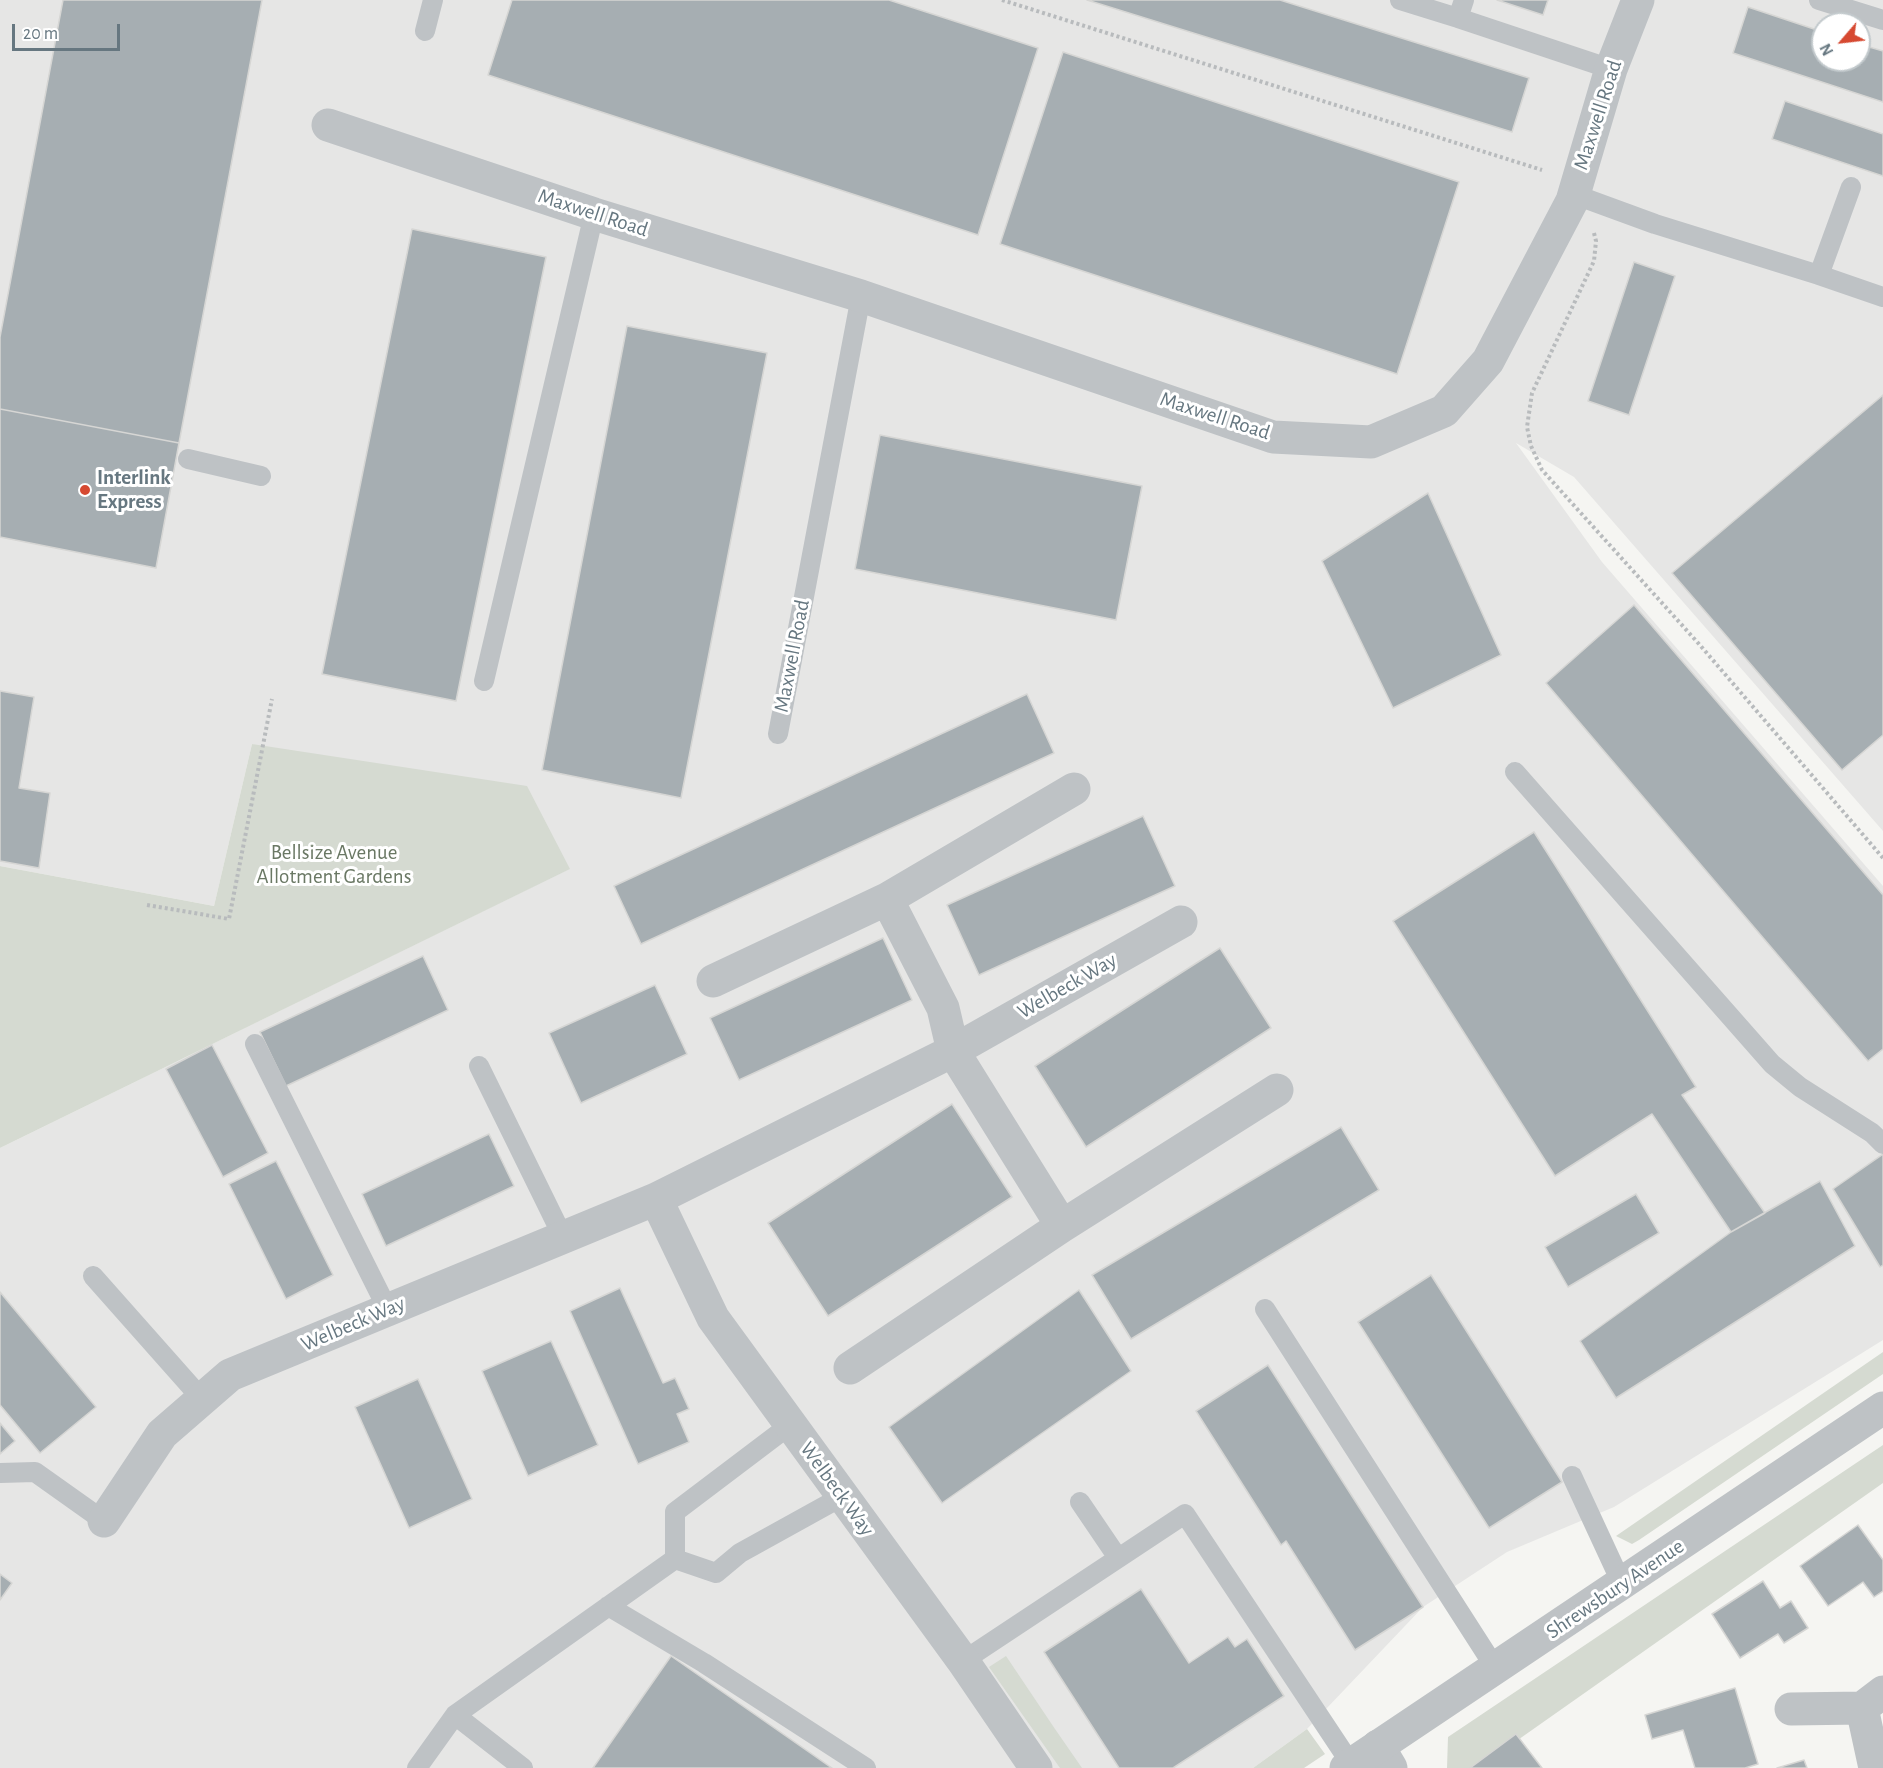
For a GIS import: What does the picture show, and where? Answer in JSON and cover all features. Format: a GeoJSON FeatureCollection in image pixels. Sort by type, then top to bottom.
{"type":"FeatureCollection","features":[{"type":"Feature","properties":{"kind":"street","name":"Maxwell Road"},"geometry":{"type":"LineString","coordinates":[[328,125],[594,214],[861,296],[1273,437],[1371,442],[1444,411],[1488,361],[1572,201],[1611,69],[1638,0]]}},
{"type":"Feature","properties":{"kind":"street"},"geometry":{"type":"LineString","coordinates":[[713,981],[887,899],[1074,789]]}},
{"type":"Feature","properties":{"kind":"street"},"geometry":{"type":"LineString","coordinates":[[887,899],[942,1008],[953,1051],[1062,1226]]}},
{"type":"Feature","properties":{"kind":"street","name":"Welbeck Way"},"geometry":{"type":"LineString","coordinates":[[104,1521],[162,1434],[230,1375],[656,1199],[953,1051],[1181,922]]}},
{"type":"Feature","properties":{"kind":"street"},"geometry":{"type":"LineString","coordinates":[[850,1368],[1062,1226],[1277,1090]]}},
{"type":"Feature","properties":{"kind":"street","name":"Welbeck Way"},"geometry":{"type":"LineString","coordinates":[[656,1199],[713,1318],[963,1661],[1036,1768]]}},
{"type":"Feature","properties":{"kind":"street","name":"Shrewsbury Avenue"},"geometry":{"type":"LineString","coordinates":[[1367,1762],[1496,1669],[1883,1408]]}},
{"type":"Feature","properties":{"kind":"street"},"geometry":{"type":"LineString","coordinates":[[1791,1709],[1872,1700],[1875,1768]]}},
{"type":"Feature","properties":{"kind":"lane"},"geometry":{"type":"LineString","coordinates":[[425,31],[433,0]]}},
{"type":"Feature","properties":{"kind":"lane"},"geometry":{"type":"LineString","coordinates":[[1400,0],[1461,9],[1611,69]]}},
{"type":"Feature","properties":{"kind":"lane"},"geometry":{"type":"LineString","coordinates":[[1820,0],[1883,20]]}},
{"type":"Feature","properties":{"kind":"lane"},"geometry":{"type":"LineString","coordinates":[[1819,275],[1851,187]]}},
{"type":"Feature","properties":{"kind":"lane"},"geometry":{"type":"LineString","coordinates":[[1573,194],[1655,224],[1883,297]]}},
{"type":"Feature","properties":{"kind":"lane"},"geometry":{"type":"LineString","coordinates":[[484,681],[594,214]]}},
{"type":"Feature","properties":{"kind":"lane","name":"Maxwell Road"},"geometry":{"type":"LineString","coordinates":[[778,734],[861,296]]}},
{"type":"Feature","properties":{"kind":"lane"},"geometry":{"type":"LineString","coordinates":[[188,459],[261,476]]}},
{"type":"Feature","properties":{"kind":"lane"},"geometry":{"type":"LineString","coordinates":[[1515,772],[1772,1064],[1800,1087],[1872,1133],[1883,1144]]}},
{"type":"Feature","properties":{"kind":"lane"},"geometry":{"type":"LineString","coordinates":[[255,1044],[388,1310]]}},
{"type":"Feature","properties":{"kind":"lane"},"geometry":{"type":"LineString","coordinates":[[479,1066],[563,1237]]}},
{"type":"Feature","properties":{"kind":"lane"},"geometry":{"type":"LineString","coordinates":[[93,1276],[202,1399]]}},
{"type":"Feature","properties":{"kind":"lane"},"geometry":{"type":"LineString","coordinates":[[1265,1309],[1496,1669]]}},
{"type":"Feature","properties":{"kind":"lane"},"geometry":{"type":"LineString","coordinates":[[675,1559],[675,1512],[790,1425]]}},
{"type":"Feature","properties":{"kind":"lane"},"geometry":{"type":"LineString","coordinates":[[0,1473],[35,1472],[104,1521]]}},
{"type":"Feature","properties":{"kind":"lane"},"geometry":{"type":"LineString","coordinates":[[1572,1476],[1622,1584]]}},
{"type":"Feature","properties":{"kind":"lane"},"geometry":{"type":"LineString","coordinates":[[675,1559],[716,1573],[740,1553],[843,1496]]}},
{"type":"Feature","properties":{"kind":"lane"},"geometry":{"type":"LineString","coordinates":[[1080,1502],[1118,1558]]}},
{"type":"Feature","properties":{"kind":"lane"},"geometry":{"type":"LineString","coordinates":[[963,1661],[1185,1514],[1367,1762]]}},
{"type":"Feature","properties":{"kind":"lane"},"geometry":{"type":"LineString","coordinates":[[417,1768],[454,1715],[675,1559]]}},
{"type":"Feature","properties":{"kind":"lane"},"geometry":{"type":"LineString","coordinates":[[608,1606],[704,1663],[866,1768]]}},
{"type":"Feature","properties":{"kind":"lane"},"geometry":{"type":"LineString","coordinates":[[454,1715],[523,1768]]}},
{"type":"Feature","properties":{"kind":"path"},"geometry":{"type":"LineString","coordinates":[[1002,0],[1542,171]]}},
{"type":"Feature","properties":{"kind":"path"},"geometry":{"type":"LineString","coordinates":[[1591,226],[1596,242],[1594,261],[1532,393],[1527,427],[1531,446],[1542,470],[1707,653],[1883,858]]}},
{"type":"Feature","properties":{"kind":"path"},"geometry":{"type":"LineString","coordinates":[[147,905],[230,919],[272,699]]}},
{"type":"Feature","properties":{"kind":"shaded area"},"geometry":{"type":"Polygon","coordinates":[[[0,0],[1883,0],[1883,831],[1574,477],[1516,443],[1602,562],[1883,886],[1883,1340],[1614,1507],[1507,1552],[1423,1607],[1307,1729],[1253,1768],[0,1768],[0,1148],[569,869],[252,744],[214,906],[0,866],[0,0]]]}},
{"type":"Feature","properties":{"kind":"green space","name":"Bellsize Avenue Allotment Gardens"},"geometry":{"type":"Polygon","coordinates":[[[252,744],[527,786],[570,869],[0,1148],[0,866],[214,906],[252,744]]]}},
{"type":"Feature","properties":{"kind":"green space"},"geometry":{"type":"Polygon","coordinates":[[[1883,1352],[1883,1374],[1639,1540],[1632,1544],[1616,1536],[1883,1352]]]}},
{"type":"Feature","properties":{"kind":"green space"},"geometry":{"type":"Polygon","coordinates":[[[1883,1445],[1883,1483],[1478,1768],[1447,1768],[1448,1737],[1883,1445]]]}},
{"type":"Feature","properties":{"kind":"green space"},"geometry":{"type":"Polygon","coordinates":[[[1006,1656],[1082,1768],[1060,1768],[989,1667],[1006,1656]]]}},
{"type":"Feature","properties":{"kind":"green space"},"geometry":{"type":"Polygon","coordinates":[[[1307,1729],[1325,1754],[1304,1768],[1253,1768],[1307,1729]]]}},
{"type":"Feature","properties":{"kind":"building"},"geometry":{"type":"Polygon","coordinates":[[[63,0],[262,0],[179,443],[0,409],[0,337],[63,0]]]}},
{"type":"Feature","properties":{"kind":"building"},"geometry":{"type":"Polygon","coordinates":[[[512,0],[889,0],[1038,48],[978,235],[488,75],[512,0]]]}},
{"type":"Feature","properties":{"kind":"building"},"geometry":{"type":"Polygon","coordinates":[[[1087,0],[1280,0],[1529,78],[1512,132],[1087,0]]]}},
{"type":"Feature","properties":{"kind":"building"},"geometry":{"type":"Polygon","coordinates":[[[1497,0],[1548,0],[1543,15],[1497,0]]]}},
{"type":"Feature","properties":{"kind":"building"},"geometry":{"type":"Polygon","coordinates":[[[1748,7],[1811,28],[1811,72],[1871,72],[1871,48],[1883,51],[1883,102],[1733,53],[1748,7]]]}},
{"type":"Feature","properties":{"kind":"building"},"geometry":{"type":"Polygon","coordinates":[[[1063,52],[1459,182],[1397,374],[1000,244],[1063,52]]]}},
{"type":"Feature","properties":{"kind":"building"},"geometry":{"type":"Polygon","coordinates":[[[1785,101],[1883,134],[1883,176],[1772,139],[1785,101]]]}},
{"type":"Feature","properties":{"kind":"building"},"geometry":{"type":"Polygon","coordinates":[[[412,229],[546,257],[456,701],[322,674],[412,229]]]}},
{"type":"Feature","properties":{"kind":"building"},"geometry":{"type":"Polygon","coordinates":[[[1634,262],[1675,276],[1629,415],[1588,401],[1634,262]]]}},
{"type":"Feature","properties":{"kind":"building"},"geometry":{"type":"Polygon","coordinates":[[[627,326],[767,353],[681,798],[542,770],[627,326]]]}},
{"type":"Feature","properties":{"kind":"building"},"geometry":{"type":"Polygon","coordinates":[[[1883,395],[1883,735],[1842,770],[1672,573],[1883,395]]]}},
{"type":"Feature","properties":{"kind":"building","name":"Interlink Express"},"geometry":{"type":"Polygon","coordinates":[[[0,409],[179,443],[156,568],[0,537],[0,409]]]}},
{"type":"Feature","properties":{"kind":"building"},"geometry":{"type":"Polygon","coordinates":[[[880,435],[1142,486],[1116,620],[855,569],[880,435]]]}},
{"type":"Feature","properties":{"kind":"building"},"geometry":{"type":"Polygon","coordinates":[[[1428,493],[1501,655],[1393,708],[1322,561],[1428,493]]]}},
{"type":"Feature","properties":{"kind":"building"},"geometry":{"type":"Polygon","coordinates":[[[1634,605],[1883,895],[1883,1049],[1868,1061],[1546,683],[1634,605]]]}},
{"type":"Feature","properties":{"kind":"building"},"geometry":{"type":"Polygon","coordinates":[[[0,691],[34,697],[19,788],[50,793],[39,868],[0,861],[0,691]]]}},
{"type":"Feature","properties":{"kind":"building"},"geometry":{"type":"Polygon","coordinates":[[[1027,694],[1054,753],[641,944],[614,886],[1027,694]]]}},
{"type":"Feature","properties":{"kind":"building"},"geometry":{"type":"Polygon","coordinates":[[[1143,816],[1175,886],[979,975],[947,905],[1143,816]]]}},
{"type":"Feature","properties":{"kind":"building"},"geometry":{"type":"Polygon","coordinates":[[[1534,832],[1696,1087],[1682,1095],[1765,1213],[1731,1232],[1652,1114],[1555,1176],[1393,921],[1534,832]]]}},
{"type":"Feature","properties":{"kind":"building"},"geometry":{"type":"Polygon","coordinates":[[[883,938],[912,1000],[739,1080],[710,1018],[883,938]]]}},
{"type":"Feature","properties":{"kind":"building"},"geometry":{"type":"Polygon","coordinates":[[[1220,948],[1271,1028],[1086,1147],[1035,1066],[1220,948]]]}},
{"type":"Feature","properties":{"kind":"building"},"geometry":{"type":"Polygon","coordinates":[[[423,956],[448,1010],[286,1086],[260,1032],[423,956]]]}},
{"type":"Feature","properties":{"kind":"building"},"geometry":{"type":"Polygon","coordinates":[[[655,985],[687,1054],[581,1103],[549,1033],[655,985]]]}},
{"type":"Feature","properties":{"kind":"building"},"geometry":{"type":"Polygon","coordinates":[[[212,1045],[268,1153],[223,1177],[166,1069],[212,1045]]]}},
{"type":"Feature","properties":{"kind":"building"},"geometry":{"type":"Polygon","coordinates":[[[952,1104],[1012,1197],[828,1316],[768,1223],[952,1104]]]}},
{"type":"Feature","properties":{"kind":"building"},"geometry":{"type":"Polygon","coordinates":[[[1341,1127],[1379,1190],[1131,1339],[1092,1275],[1341,1127]]]}},
{"type":"Feature","properties":{"kind":"building"},"geometry":{"type":"Polygon","coordinates":[[[489,1134],[514,1186],[386,1246],[362,1194],[489,1134]]]}},
{"type":"Feature","properties":{"kind":"building"},"geometry":{"type":"Polygon","coordinates":[[[1883,1154],[1883,1265],[1880,1267],[1833,1189],[1883,1154]]]}},
{"type":"Feature","properties":{"kind":"building"},"geometry":{"type":"Polygon","coordinates":[[[276,1161],[333,1275],[286,1299],[229,1184],[276,1161]]]}},
{"type":"Feature","properties":{"kind":"building"},"geometry":{"type":"Polygon","coordinates":[[[1820,1181],[1855,1246],[1616,1398],[1580,1341],[1731,1232],[1820,1181]]]}},
{"type":"Feature","properties":{"kind":"building"},"geometry":{"type":"Polygon","coordinates":[[[1636,1194],[1659,1233],[1568,1287],[1545,1247],[1636,1194]]]}},
{"type":"Feature","properties":{"kind":"building"},"geometry":{"type":"Polygon","coordinates":[[[1431,1275],[1562,1482],[1489,1528],[1358,1322],[1431,1275]]]}},
{"type":"Feature","properties":{"kind":"building"},"geometry":{"type":"Polygon","coordinates":[[[620,1288],[663,1383],[675,1378],[689,1409],[677,1414],[689,1442],[638,1464],[570,1311],[620,1288]]]}},
{"type":"Feature","properties":{"kind":"building"},"geometry":{"type":"Polygon","coordinates":[[[1079,1290],[1131,1371],[942,1503],[889,1427],[1079,1290]]]}},
{"type":"Feature","properties":{"kind":"building"},"geometry":{"type":"Polygon","coordinates":[[[0,1292],[96,1407],[40,1453],[0,1405],[0,1292]]]}},
{"type":"Feature","properties":{"kind":"building"},"geometry":{"type":"Polygon","coordinates":[[[551,1341],[598,1445],[528,1476],[482,1371],[551,1341]]]}},
{"type":"Feature","properties":{"kind":"building"},"geometry":{"type":"Polygon","coordinates":[[[1268,1365],[1423,1607],[1355,1650],[1286,1541],[1281,1545],[1196,1411],[1268,1365]]]}},
{"type":"Feature","properties":{"kind":"building"},"geometry":{"type":"Polygon","coordinates":[[[418,1379],[472,1499],[409,1528],[355,1407],[418,1379]]]}},
{"type":"Feature","properties":{"kind":"building"},"geometry":{"type":"Polygon","coordinates":[[[0,1423],[15,1441],[0,1454],[0,1423]]]}},
{"type":"Feature","properties":{"kind":"building"},"geometry":{"type":"Polygon","coordinates":[[[1858,1525],[1883,1560],[1883,1591],[1874,1597],[1863,1582],[1828,1606],[1800,1566],[1858,1525]]]}},
{"type":"Feature","properties":{"kind":"building"},"geometry":{"type":"Polygon","coordinates":[[[0,1574],[12,1583],[0,1600],[0,1574]]]}},
{"type":"Feature","properties":{"kind":"building"},"geometry":{"type":"Polygon","coordinates":[[[1763,1581],[1780,1608],[1791,1601],[1808,1628],[1784,1643],[1778,1634],[1740,1658],[1712,1614],[1763,1581]]]}},
{"type":"Feature","properties":{"kind":"building"},"geometry":{"type":"Polygon","coordinates":[[[1141,1589],[1189,1663],[1228,1637],[1235,1647],[1247,1639],[1284,1696],[1173,1768],[1119,1768],[1044,1652],[1141,1589]]]}},
{"type":"Feature","properties":{"kind":"building"},"geometry":{"type":"Polygon","coordinates":[[[671,1656],[832,1768],[593,1768],[671,1656]]]}},
{"type":"Feature","properties":{"kind":"building"},"geometry":{"type":"Polygon","coordinates":[[[1735,1688],[1758,1764],[1745,1768],[1695,1768],[1683,1730],[1652,1739],[1645,1715],[1735,1688]]]}},
{"type":"Feature","properties":{"kind":"building"},"geometry":{"type":"Polygon","coordinates":[[[1516,1734],[1542,1768],[1470,1768],[1516,1734]]]}},
{"type":"Feature","properties":{"kind":"building"},"geometry":{"type":"Polygon","coordinates":[[[1804,1760],[1807,1768],[1777,1768],[1804,1760]]]}},
{"type":"Feature","properties":{"kind":"place","name":"Interlink Express"},"geometry":{"type":"Point","coordinates":[85,490]}}]}
